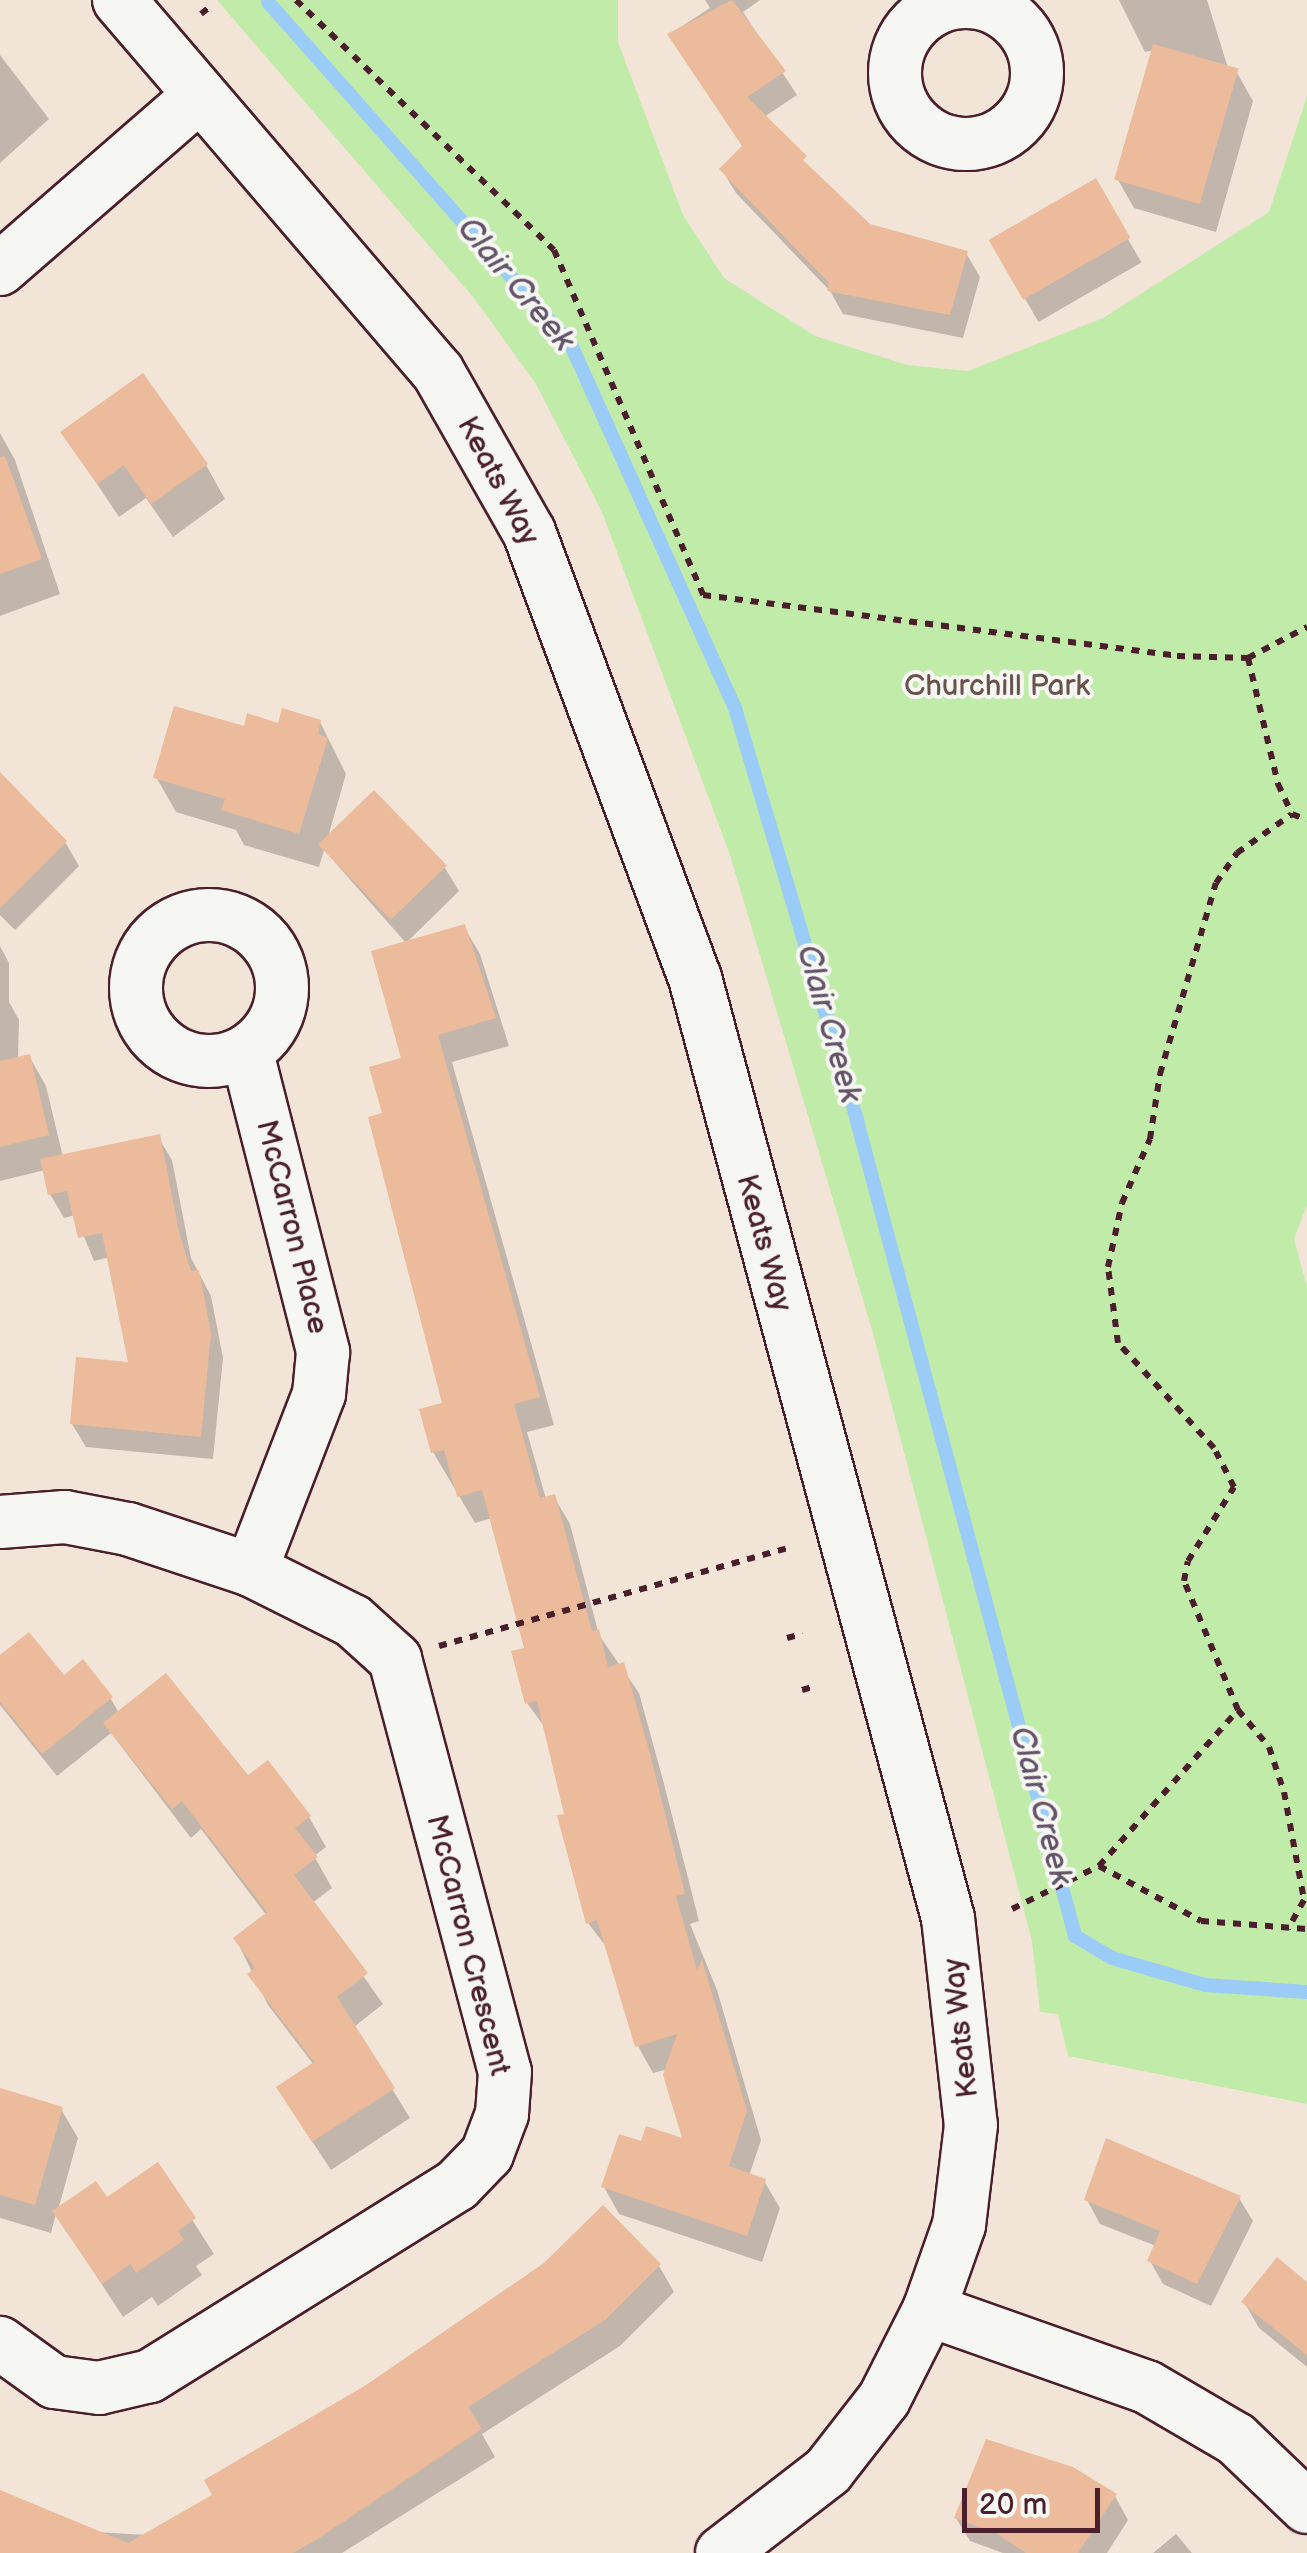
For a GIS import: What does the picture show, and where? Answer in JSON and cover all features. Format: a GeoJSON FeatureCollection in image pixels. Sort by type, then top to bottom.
{"type":"FeatureCollection","features":[{"type":"Feature","properties":{"kind":"street","name":"Keats Way"},"geometry":{"type":"LineString","coordinates":[[119,0],[438,372],[529,532],[694,978],[948,1918],[971,2125],[958,2226],[929,2310],[884,2399],[828,2472],[722,2553]]}},
{"type":"Feature","properties":{"kind":"street"},"geometry":{"type":"LineString","coordinates":[[0,269],[200,95]]}},
{"type":"Feature","properties":{"kind":"street","name":"McCarron Place"},"geometry":{"type":"LineString","coordinates":[[246,1052],[323,1352],[319,1394],[251,1570]]}},
{"type":"Feature","properties":{"kind":"street"},"geometry":{"type":"LineString","coordinates":[[0,1522],[65,1517],[128,1529],[251,1570],[353,1621],[395,1659]]}},
{"type":"Feature","properties":{"kind":"street","name":"McCarron Crescent"},"geometry":{"type":"LineString","coordinates":[[0,2344],[54,2382],[99,2388],[150,2376],[457,2185],[487,2154],[502,2114],[505,2072],[395,1659]]}},
{"type":"Feature","properties":{"kind":"street"},"geometry":{"type":"LineString","coordinates":[[929,2310],[1147,2387],[1236,2439],[1307,2506]]}},
{"type":"Feature","properties":{"kind":"path"},"geometry":{"type":"LineString","coordinates":[[296,0],[554,250],[703,595],[1177,656],[1248,658],[1307,627]]}},
{"type":"Feature","properties":{"kind":"path"},"geometry":{"type":"LineString","coordinates":[[201,14],[212,5]]}},
{"type":"Feature","properties":{"kind":"path"},"geometry":{"type":"LineString","coordinates":[[1248,658],[1292,814]]}},
{"type":"Feature","properties":{"kind":"path"},"geometry":{"type":"LineString","coordinates":[[1292,814],[1307,820]]}},
{"type":"Feature","properties":{"kind":"path"},"geometry":{"type":"LineString","coordinates":[[1288,1929],[1304,1900],[1284,1792],[1269,1747],[1238,1710],[1184,1582],[1188,1561],[1234,1487],[1214,1448],[1118,1343],[1108,1268],[1122,1203],[1150,1140],[1160,1074],[1216,883],[1237,853],[1292,814]]}},
{"type":"Feature","properties":{"kind":"path"},"geometry":{"type":"LineString","coordinates":[[395,1659],[788,1548]]}},
{"type":"Feature","properties":{"kind":"path"},"geometry":{"type":"LineString","coordinates":[[787,1638],[802,1634]]}},
{"type":"Feature","properties":{"kind":"path"},"geometry":{"type":"LineString","coordinates":[[802,1690],[816,1686]]}},
{"type":"Feature","properties":{"kind":"path"},"geometry":{"type":"LineString","coordinates":[[1012,1909],[1099,1866],[1238,1710]]}},
{"type":"Feature","properties":{"kind":"path"},"geometry":{"type":"LineString","coordinates":[[1099,1866],[1201,1921],[1307,1930]]}},
{"type":"Feature","properties":{"kind":"green space","name":"Churchill Park"},"geometry":{"type":"Polygon","coordinates":[[[217,0],[618,0],[618,42],[683,215],[724,278],[815,336],[907,365],[968,371],[1103,318],[1269,212],[1307,96],[1307,1205],[1294,1239],[1307,1287],[1307,2104],[1068,2056],[1058,2014],[1040,2012],[1032,1941],[872,1330],[730,855],[602,512],[536,384],[474,298],[217,0]]]}},
{"type":"Feature","properties":{"kind":"building"},"geometry":{"type":"Polygon","coordinates":[[[732,0],[786,71],[747,97],[807,156],[803,160],[870,224],[968,251],[950,315],[827,291],[829,283],[719,169],[742,146],[667,34],[732,0]]]}},
{"type":"Feature","properties":{"kind":"building"},"geometry":{"type":"Polygon","coordinates":[[[1153,44],[1239,69],[1200,204],[1114,180],[1153,44]]]}},
{"type":"Feature","properties":{"kind":"building"},"geometry":{"type":"Polygon","coordinates":[[[1096,178],[1130,238],[1023,300],[989,240],[1096,178]]]}},
{"type":"Feature","properties":{"kind":"building"},"geometry":{"type":"Polygon","coordinates":[[[143,373],[208,464],[151,504],[124,465],[97,484],[60,432],[143,373]]]}},
{"type":"Feature","properties":{"kind":"building"},"geometry":{"type":"Polygon","coordinates":[[[5,456],[42,559],[0,574],[0,457],[5,456]]]}},
{"type":"Feature","properties":{"kind":"building"},"geometry":{"type":"Polygon","coordinates":[[[174,706],[244,726],[247,713],[278,723],[282,708],[321,720],[318,734],[328,738],[299,834],[221,810],[225,799],[153,778],[174,706]]]}},
{"type":"Feature","properties":{"kind":"building"},"geometry":{"type":"Polygon","coordinates":[[[0,772],[67,841],[0,908],[0,772]]]}},
{"type":"Feature","properties":{"kind":"building"},"geometry":{"type":"Polygon","coordinates":[[[374,790],[447,866],[391,920],[318,844],[374,790]]]}},
{"type":"Feature","properties":{"kind":"building"},"geometry":{"type":"Polygon","coordinates":[[[465,924],[496,1018],[438,1035],[540,1397],[514,1404],[540,1498],[555,1494],[592,1631],[599,1629],[608,1667],[624,1662],[649,1750],[685,1894],[676,1896],[697,1970],[702,1960],[747,2111],[729,2166],[766,2179],[747,2236],[601,2187],[619,2134],[641,2141],[646,2126],[682,2138],[663,2075],[677,2034],[635,2047],[597,1920],[586,1924],[557,1815],[564,1814],[537,1701],[525,1704],[511,1651],[524,1648],[482,1490],[457,1497],[444,1450],[431,1453],[419,1409],[442,1403],[368,1117],[382,1113],[369,1067],[401,1058],[371,951],[465,924]]]}},
{"type":"Feature","properties":{"kind":"building"},"geometry":{"type":"Polygon","coordinates":[[[30,1054],[49,1135],[0,1147],[0,1061],[30,1054]]]}},
{"type":"Feature","properties":{"kind":"building"},"geometry":{"type":"Polygon","coordinates":[[[160,1134],[179,1232],[191,1271],[199,1270],[211,1333],[201,1437],[70,1424],[76,1357],[128,1362],[102,1233],[78,1238],[67,1191],[48,1195],[40,1159],[160,1134]]]}},
{"type":"Feature","properties":{"kind":"building"},"geometry":{"type":"Polygon","coordinates":[[[29,1632],[64,1675],[83,1659],[113,1697],[42,1754],[0,1702],[0,1655],[29,1632]]]}},
{"type":"Feature","properties":{"kind":"building"},"geometry":{"type":"Polygon","coordinates":[[[166,1673],[248,1775],[268,1760],[311,1816],[295,1828],[318,1857],[294,1875],[368,1973],[337,1997],[395,2088],[312,2142],[276,2087],[314,2062],[247,1974],[255,1968],[233,1938],[267,1912],[182,1801],[172,1809],[103,1723],[166,1673]]]}},
{"type":"Feature","properties":{"kind":"building"},"geometry":{"type":"Polygon","coordinates":[[[0,2088],[63,2107],[35,2205],[0,2195],[0,2088]]]}},
{"type":"Feature","properties":{"kind":"building"},"geometry":{"type":"Polygon","coordinates":[[[1106,2138],[1241,2196],[1197,2284],[1147,2261],[1160,2231],[1084,2200],[1106,2138]]]}},
{"type":"Feature","properties":{"kind":"building"},"geometry":{"type":"Polygon","coordinates":[[[158,2162],[196,2218],[178,2231],[184,2240],[136,2273],[130,2264],[102,2284],[52,2211],[96,2181],[107,2197],[158,2162]]]}},
{"type":"Feature","properties":{"kind":"building"},"geometry":{"type":"Polygon","coordinates":[[[603,2205],[661,2264],[605,2320],[468,2407],[482,2429],[316,2540],[293,2553],[0,2553],[0,2490],[128,2543],[212,2495],[204,2480],[366,2385],[544,2263],[603,2205]]]}},
{"type":"Feature","properties":{"kind":"building"},"geometry":{"type":"Polygon","coordinates":[[[1277,2257],[1307,2282],[1307,2355],[1241,2302],[1277,2257]]]}},
{"type":"Feature","properties":{"kind":"building"},"geometry":{"type":"Polygon","coordinates":[[[986,2439],[1073,2467],[1117,2494],[1078,2553],[1026,2553],[996,2533],[954,2518],[986,2439]]]}},
{"type":"Feature","properties":{"kind":"waterway","name":"Clair Creek"},"geometry":{"type":"LineString","coordinates":[[268,2],[571,345],[735,708],[857,1121],[1075,1936],[1112,1958],[1205,1985],[1307,1992]]}}]}
